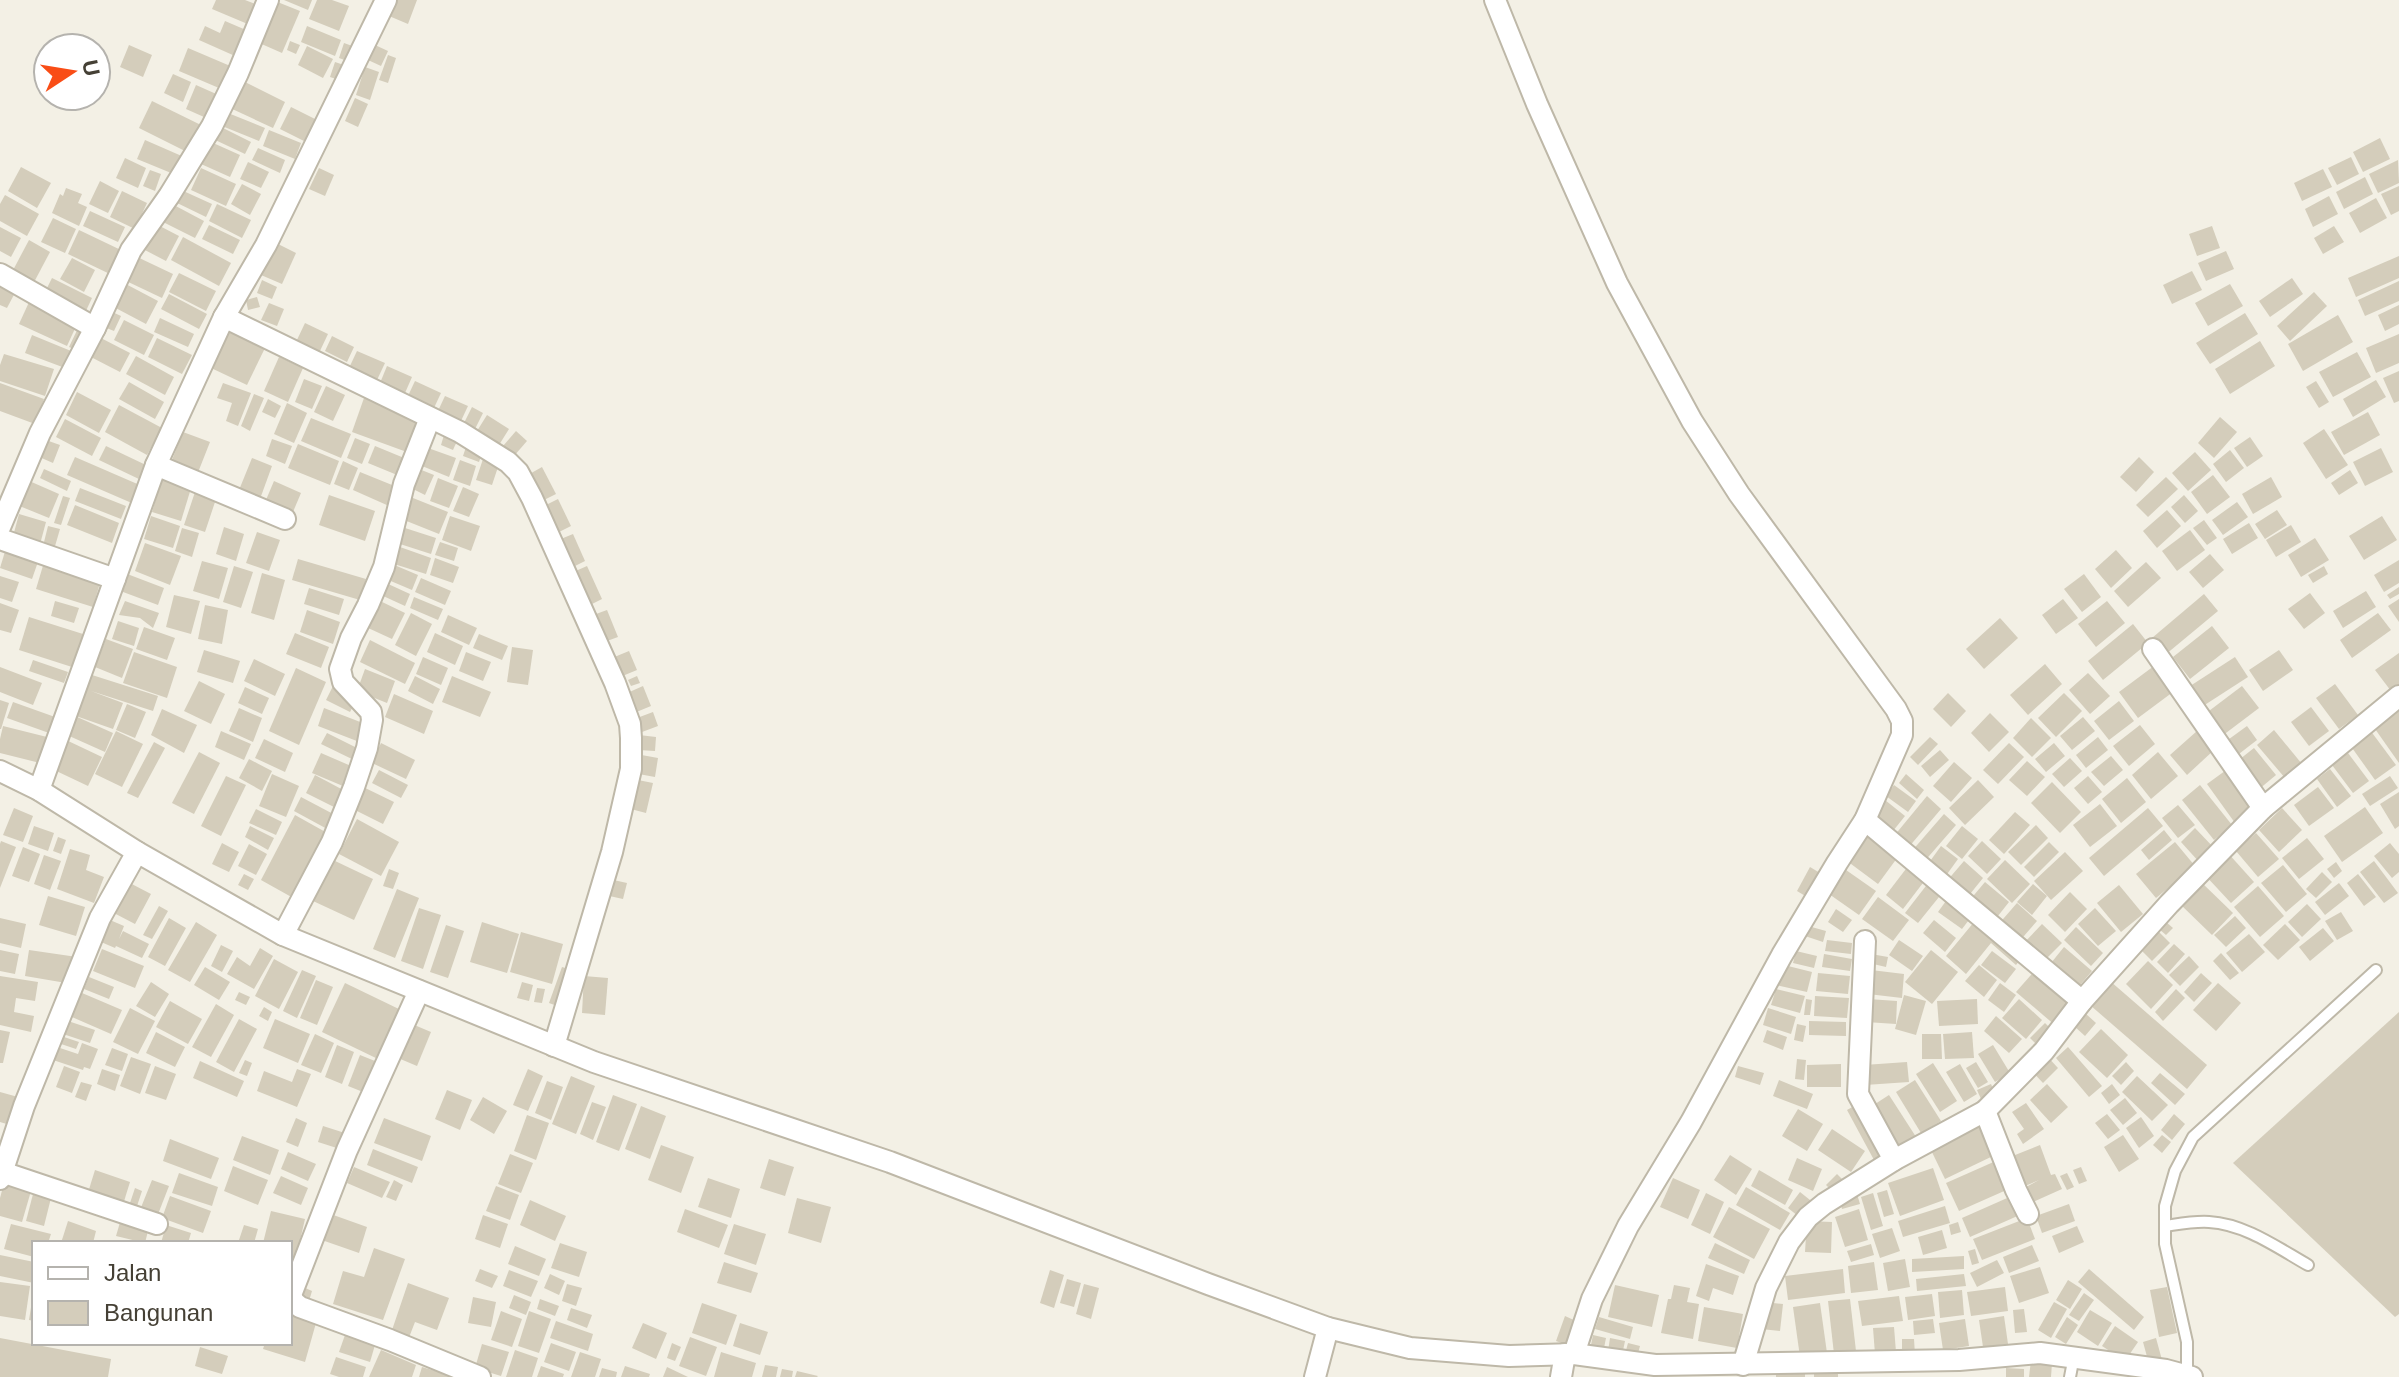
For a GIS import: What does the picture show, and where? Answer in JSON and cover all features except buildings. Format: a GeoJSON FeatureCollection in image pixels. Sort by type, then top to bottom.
{"type":"FeatureCollection","features":[{"type":"Feature","properties":{"kind":"street"},"geometry":{"type":"LineString","coordinates":[[0,527],[40,433],[138,238],[169,196],[212,126],[268,0]]}},
{"type":"Feature","properties":{"kind":"street"},"geometry":{"type":"LineString","coordinates":[[39,790],[156,465],[224,317],[266,245],[386,0]]}},
{"type":"Feature","properties":{"kind":"street"},"geometry":{"type":"LineString","coordinates":[[1495,0],[1537,104],[1617,283],[1692,421],[1739,494],[1902,721],[1902,735],[1865,820],[1782,955],[1691,1122],[1628,1226],[1592,1299],[1561,1377]]}},
{"type":"Feature","properties":{"kind":"street"},"geometry":{"type":"LineString","coordinates":[[0,274],[95,328]]}},
{"type":"Feature","properties":{"kind":"street"},"geometry":{"type":"LineString","coordinates":[[224,317],[460,432],[508,462],[518,472],[532,498],[630,724],[631,769],[612,852],[554,1046]]}},
{"type":"Feature","properties":{"kind":"street"},"geometry":{"type":"LineString","coordinates":[[283,935],[332,842],[367,748],[371,712],[343,682],[340,669],[384,567],[404,484],[430,418]]}},
{"type":"Feature","properties":{"kind":"street"},"geometry":{"type":"LineString","coordinates":[[156,465],[285,519]]}},
{"type":"Feature","properties":{"kind":"street"},"geometry":{"type":"LineString","coordinates":[[0,539],[115,579]]}},
{"type":"Feature","properties":{"kind":"street"},"geometry":{"type":"LineString","coordinates":[[2153,649],[2263,808]]}},
{"type":"Feature","properties":{"kind":"street"},"geometry":{"type":"LineString","coordinates":[[1743,1365],[1766,1288],[1789,1242],[1808,1217],[1894,1160],[1985,1111],[2044,1051],[2082,1001],[2169,904],[2263,808],[2399,696]]}},
{"type":"Feature","properties":{"kind":"street"},"geometry":{"type":"LineString","coordinates":[[0,771],[39,790],[137,852],[283,935],[554,1046],[669,1089],[890,1162],[1328,1328],[1410,1348],[1509,1356],[1570,1354],[1655,1365],[1743,1365],[1772,1370],[2040,1353],[2190,1376]]}},
{"type":"Feature","properties":{"kind":"street"},"geometry":{"type":"LineString","coordinates":[[1865,820],[2082,1001]]}},
{"type":"Feature","properties":{"kind":"street"},"geometry":{"type":"LineString","coordinates":[[137,852],[100,918],[24,1106],[1,1176],[157,1224]]}},
{"type":"Feature","properties":{"kind":"street"},"geometry":{"type":"LineString","coordinates":[[1865,941],[1858,1094],[1894,1160]]}},
{"type":"Feature","properties":{"kind":"street"},"geometry":{"type":"LineString","coordinates":[[294,1274],[419,991]]}},
{"type":"Feature","properties":{"kind":"street"},"geometry":{"type":"LineString","coordinates":[[1985,1111],[2028,1214]]}},
{"type":"Feature","properties":{"kind":"street"},"geometry":{"type":"LineString","coordinates":[[292,1297],[300,1307],[480,1377]]}},
{"type":"Feature","properties":{"kind":"street"},"geometry":{"type":"LineString","coordinates":[[1315,1377],[1328,1328]]}},
{"type":"Feature","properties":{"kind":"lane"},"geometry":{"type":"LineString","coordinates":[[2190,1376],[2187,1342],[2165,1244],[2165,1206],[2175,1171],[2193,1137],[2376,970]]}},
{"type":"Feature","properties":{"kind":"lane"},"geometry":{"type":"LineString","coordinates":[[2165,1226],[2197,1222],[2226,1224],[2263,1239],[2308,1265]]}},
{"type":"Feature","properties":{"kind":"lane"},"geometry":{"type":"LineString","coordinates":[[2070,1377],[2074,1356]]}}]}
